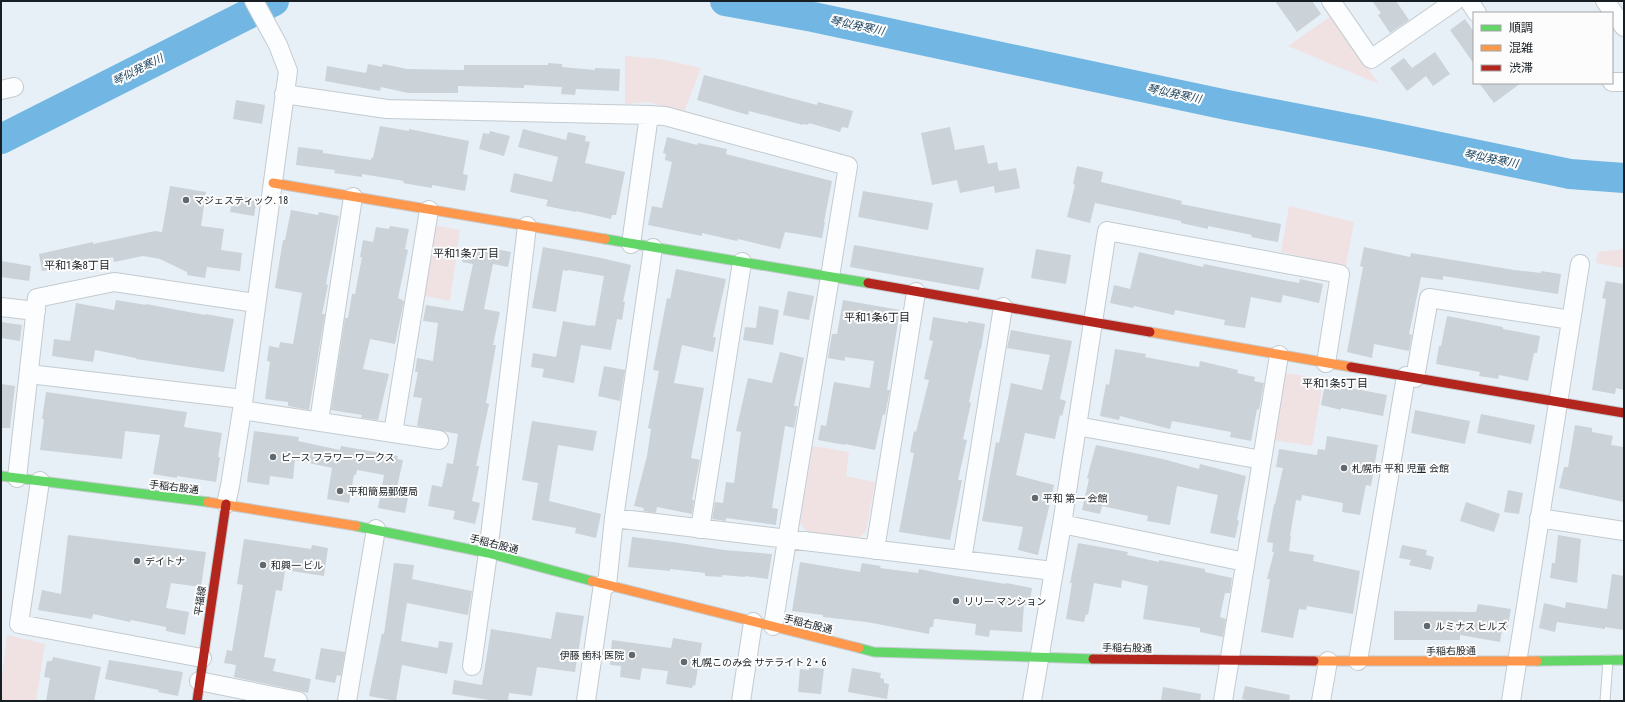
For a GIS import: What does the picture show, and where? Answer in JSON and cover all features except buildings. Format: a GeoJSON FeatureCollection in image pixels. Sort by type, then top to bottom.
{"type":"FeatureCollection","features":[{"type":"Feature","properties":{"kind":"street"},"geometry":{"type":"LineString","coordinates":[[226,504],[242,404],[288,71],[278,45],[254,1]]}},
{"type":"Feature","properties":{"kind":"street"},"geometry":{"type":"LineString","coordinates":[[1331,1],[1371,59],[1454,1]]}},
{"type":"Feature","properties":{"kind":"street"},"geometry":{"type":"LineString","coordinates":[[1469,1],[1477,12]]}},
{"type":"Feature","properties":{"kind":"street"},"geometry":{"type":"LineString","coordinates":[[1605,1],[1624,27]]}},
{"type":"Feature","properties":{"kind":"street"},"geometry":{"type":"LineString","coordinates":[[1613,82],[1624,82]]}},
{"type":"Feature","properties":{"kind":"street"},"geometry":{"type":"LineString","coordinates":[[284,94],[387,109],[649,114],[664,116],[848,166],[773,626]]}},
{"type":"Feature","properties":{"kind":"street"},"geometry":{"type":"LineString","coordinates":[[631,244],[649,114]]}},
{"type":"Feature","properties":{"kind":"street"},"geometry":{"type":"LineString","coordinates":[[273,183],[653,248],[830,276],[1279,356],[1624,413]]}},
{"type":"Feature","properties":{"kind":"street"},"geometry":{"type":"LineString","coordinates":[[319,421],[353,197]]}},
{"type":"Feature","properties":{"kind":"street"},"geometry":{"type":"LineString","coordinates":[[393,433],[429,210]]}},
{"type":"Feature","properties":{"kind":"street"},"geometry":{"type":"LineString","coordinates":[[472,666],[488,554],[527,226]]}},
{"type":"Feature","properties":{"kind":"street"},"geometry":{"type":"LineString","coordinates":[[1032,701],[1038,658],[1062,524],[1107,231],[1340,274],[1326,363]]}},
{"type":"Feature","properties":{"kind":"street"},"geometry":{"type":"LineString","coordinates":[[586,701],[653,248]]}},
{"type":"Feature","properties":{"kind":"street"},"geometry":{"type":"LineString","coordinates":[[700,528],[742,262]]}},
{"type":"Feature","properties":{"kind":"street"},"geometry":{"type":"LineString","coordinates":[[1510,701],[1580,264]]}},
{"type":"Feature","properties":{"kind":"street"},"geometry":{"type":"LineString","coordinates":[[9,477],[29,374],[37,298],[114,282],[256,303]]}},
{"type":"Feature","properties":{"kind":"street"},"geometry":{"type":"LineString","coordinates":[[875,550],[916,292]]}},
{"type":"Feature","properties":{"kind":"street"},"geometry":{"type":"LineString","coordinates":[[1358,661],[1410,377],[1429,298],[1571,320]]}},
{"type":"Feature","properties":{"kind":"street"},"geometry":{"type":"LineString","coordinates":[[1,307],[36,310]]}},
{"type":"Feature","properties":{"kind":"street"},"geometry":{"type":"LineString","coordinates":[[962,560],[1003,307]]}},
{"type":"Feature","properties":{"kind":"street"},"geometry":{"type":"LineString","coordinates":[[1223,701],[1279,356]]}},
{"type":"Feature","properties":{"kind":"street"},"geometry":{"type":"LineString","coordinates":[[29,374],[242,404],[319,421],[440,440]]}},
{"type":"Feature","properties":{"kind":"street"},"geometry":{"type":"LineString","coordinates":[[1077,426],[1262,460]]}},
{"type":"Feature","properties":{"kind":"street","name":"手稲右股通"},"geometry":{"type":"LineString","coordinates":[[9,477],[226,504],[376,529],[488,554],[874,652],[1038,658],[1328,661],[1624,660]]}},
{"type":"Feature","properties":{"kind":"street"},"geometry":{"type":"LineString","coordinates":[[40,481],[19,624],[202,658]]}},
{"type":"Feature","properties":{"kind":"street","name":"平福線"},"geometry":{"type":"LineString","coordinates":[[196,701],[226,504]]}},
{"type":"Feature","properties":{"kind":"street"},"geometry":{"type":"LineString","coordinates":[[614,518],[1053,571]]}},
{"type":"Feature","properties":{"kind":"street"},"geometry":{"type":"LineString","coordinates":[[1539,518],[1624,531]]}},
{"type":"Feature","properties":{"kind":"street"},"geometry":{"type":"LineString","coordinates":[[1062,524],[1245,562]]}},
{"type":"Feature","properties":{"kind":"street"},"geometry":{"type":"LineString","coordinates":[[347,701],[376,529]]}},
{"type":"Feature","properties":{"kind":"street"},"geometry":{"type":"LineString","coordinates":[[741,701],[753,622]]}},
{"type":"Feature","properties":{"kind":"street"},"geometry":{"type":"LineString","coordinates":[[1321,701],[1328,661]]}},
{"type":"Feature","properties":{"kind":"street"},"geometry":{"type":"LineString","coordinates":[[199,681],[298,701]]}},
{"type":"Feature","properties":{"kind":"lane"},"geometry":{"type":"LineString","coordinates":[[1604,701],[1608,660]]}},
{"type":"Feature","properties":{"kind":"shaded area"},"geometry":{"type":"Polygon","coordinates":[[[1331,16],[1379,84],[1288,46],[1331,16]]]}},
{"type":"Feature","properties":{"kind":"shaded area"},"geometry":{"type":"Polygon","coordinates":[[[625,56],[660,59],[701,68],[684,112],[648,102],[625,104],[625,56]]]}},
{"type":"Feature","properties":{"kind":"shaded area"},"geometry":{"type":"Polygon","coordinates":[[[1289,206],[1354,222],[1346,266],[1281,252],[1289,206]]]}},
{"type":"Feature","properties":{"kind":"shaded area"},"geometry":{"type":"Polygon","coordinates":[[[433,225],[460,230],[450,301],[425,296],[433,225]]]}},
{"type":"Feature","properties":{"kind":"shaded area"},"geometry":{"type":"Polygon","coordinates":[[[1624,249],[1624,268],[1596,263],[1598,252],[1624,249]]]}},
{"type":"Feature","properties":{"kind":"shaded area"},"geometry":{"type":"Polygon","coordinates":[[[1285,373],[1324,379],[1312,446],[1273,440],[1285,373]]]}},
{"type":"Feature","properties":{"kind":"shaded area"},"geometry":{"type":"Polygon","coordinates":[[[813,446],[849,452],[846,476],[875,482],[866,532],[858,538],[807,532],[800,523],[813,446]]]}},
{"type":"Feature","properties":{"kind":"shaded area"},"geometry":{"type":"Polygon","coordinates":[[[7,635],[45,644],[36,701],[1,701],[1,683],[7,635]]]}},
{"type":"Feature","properties":{"kind":"waterway","name":"琴似発寒川"},"geometry":{"type":"LineString","coordinates":[[1,139],[274,1]]}},
{"type":"Feature","properties":{"kind":"waterway","name":"琴似発寒川"},"geometry":{"type":"LineString","coordinates":[[725,1],[813,17],[1227,105],[1570,174],[1624,178]]}},
{"type":"Feature","properties":{"kind":"traffic: fast"},"geometry":{"type":"LineString","coordinates":[[605,239],[868,283]]}},
{"type":"Feature","properties":{"kind":"traffic: fast"},"geometry":{"type":"LineString","coordinates":[[1,476],[208,502]]}},
{"type":"Feature","properties":{"kind":"traffic: fast"},"geometry":{"type":"LineString","coordinates":[[356,526],[488,553],[592,581]]}},
{"type":"Feature","properties":{"kind":"traffic: fast"},"geometry":{"type":"LineString","coordinates":[[859,648],[874,652],[1093,659]]}},
{"type":"Feature","properties":{"kind":"traffic: fast"},"geometry":{"type":"LineString","coordinates":[[1537,661],[1624,660]]}},
{"type":"Feature","properties":{"kind":"traffic: slow"},"geometry":{"type":"LineString","coordinates":[[273,183],[605,239]]}},
{"type":"Feature","properties":{"kind":"traffic: slow"},"geometry":{"type":"LineString","coordinates":[[1150,332],[1351,367]]}},
{"type":"Feature","properties":{"kind":"traffic: slow"},"geometry":{"type":"LineString","coordinates":[[208,502],[356,526]]}},
{"type":"Feature","properties":{"kind":"traffic: slow"},"geometry":{"type":"LineString","coordinates":[[592,581],[859,648]]}},
{"type":"Feature","properties":{"kind":"traffic: slow"},"geometry":{"type":"LineString","coordinates":[[1314,661],[1537,661]]}},
{"type":"Feature","properties":{"kind":"traffic: jam"},"geometry":{"type":"LineString","coordinates":[[868,283],[1150,332]]}},
{"type":"Feature","properties":{"kind":"traffic: jam"},"geometry":{"type":"LineString","coordinates":[[1351,367],[1624,413]]}},
{"type":"Feature","properties":{"kind":"traffic: jam"},"geometry":{"type":"LineString","coordinates":[[197,701],[226,504]]}},
{"type":"Feature","properties":{"kind":"traffic: jam"},"geometry":{"type":"LineString","coordinates":[[1093,659],[1314,661]]}},
{"type":"Feature","properties":{"kind":"place","name":"マジェスティック. 18"},"geometry":{"type":"Point","coordinates":[186,200]}},
{"type":"Feature","properties":{"kind":"place","name":"ピース フラワー ワークス"},"geometry":{"type":"Point","coordinates":[273,457]}},
{"type":"Feature","properties":{"kind":"place","name":"札幌市 平和 児童 会館"},"geometry":{"type":"Point","coordinates":[1344,468]}},
{"type":"Feature","properties":{"kind":"place","name":"平和簡易郵便局"},"geometry":{"type":"Point","coordinates":[340,491]}},
{"type":"Feature","properties":{"kind":"place","name":"平和 第一 会館"},"geometry":{"type":"Point","coordinates":[1035,498]}},
{"type":"Feature","properties":{"kind":"place","name":"デイトナ"},"geometry":{"type":"Point","coordinates":[137,561]}},
{"type":"Feature","properties":{"kind":"place","name":"和興一 ビル"},"geometry":{"type":"Point","coordinates":[263,565]}},
{"type":"Feature","properties":{"kind":"place","name":"リリー マンション"},"geometry":{"type":"Point","coordinates":[956,601]}},
{"type":"Feature","properties":{"kind":"place","name":"ルミナス ヒルズ"},"geometry":{"type":"Point","coordinates":[1427,626]}},
{"type":"Feature","properties":{"kind":"place","name":"伊藤 歯科 医院"},"geometry":{"type":"Point","coordinates":[632,655]}},
{"type":"Feature","properties":{"kind":"place","name":"札幌このみ会 サテライト 2・6"},"geometry":{"type":"Point","coordinates":[684,662]}},
{"type":"Feature","properties":{"kind":"district","name":"平和1条7丁目"},"geometry":{"type":"Point","coordinates":[466,253]}},
{"type":"Feature","properties":{"kind":"district","name":"平和1条8丁目"},"geometry":{"type":"Point","coordinates":[77,265]}},
{"type":"Feature","properties":{"kind":"district","name":"平和1条6丁目"},"geometry":{"type":"Point","coordinates":[877,317]}},
{"type":"Feature","properties":{"kind":"district","name":"平和1条5丁目"},"geometry":{"type":"Point","coordinates":[1335,383]}}]}
